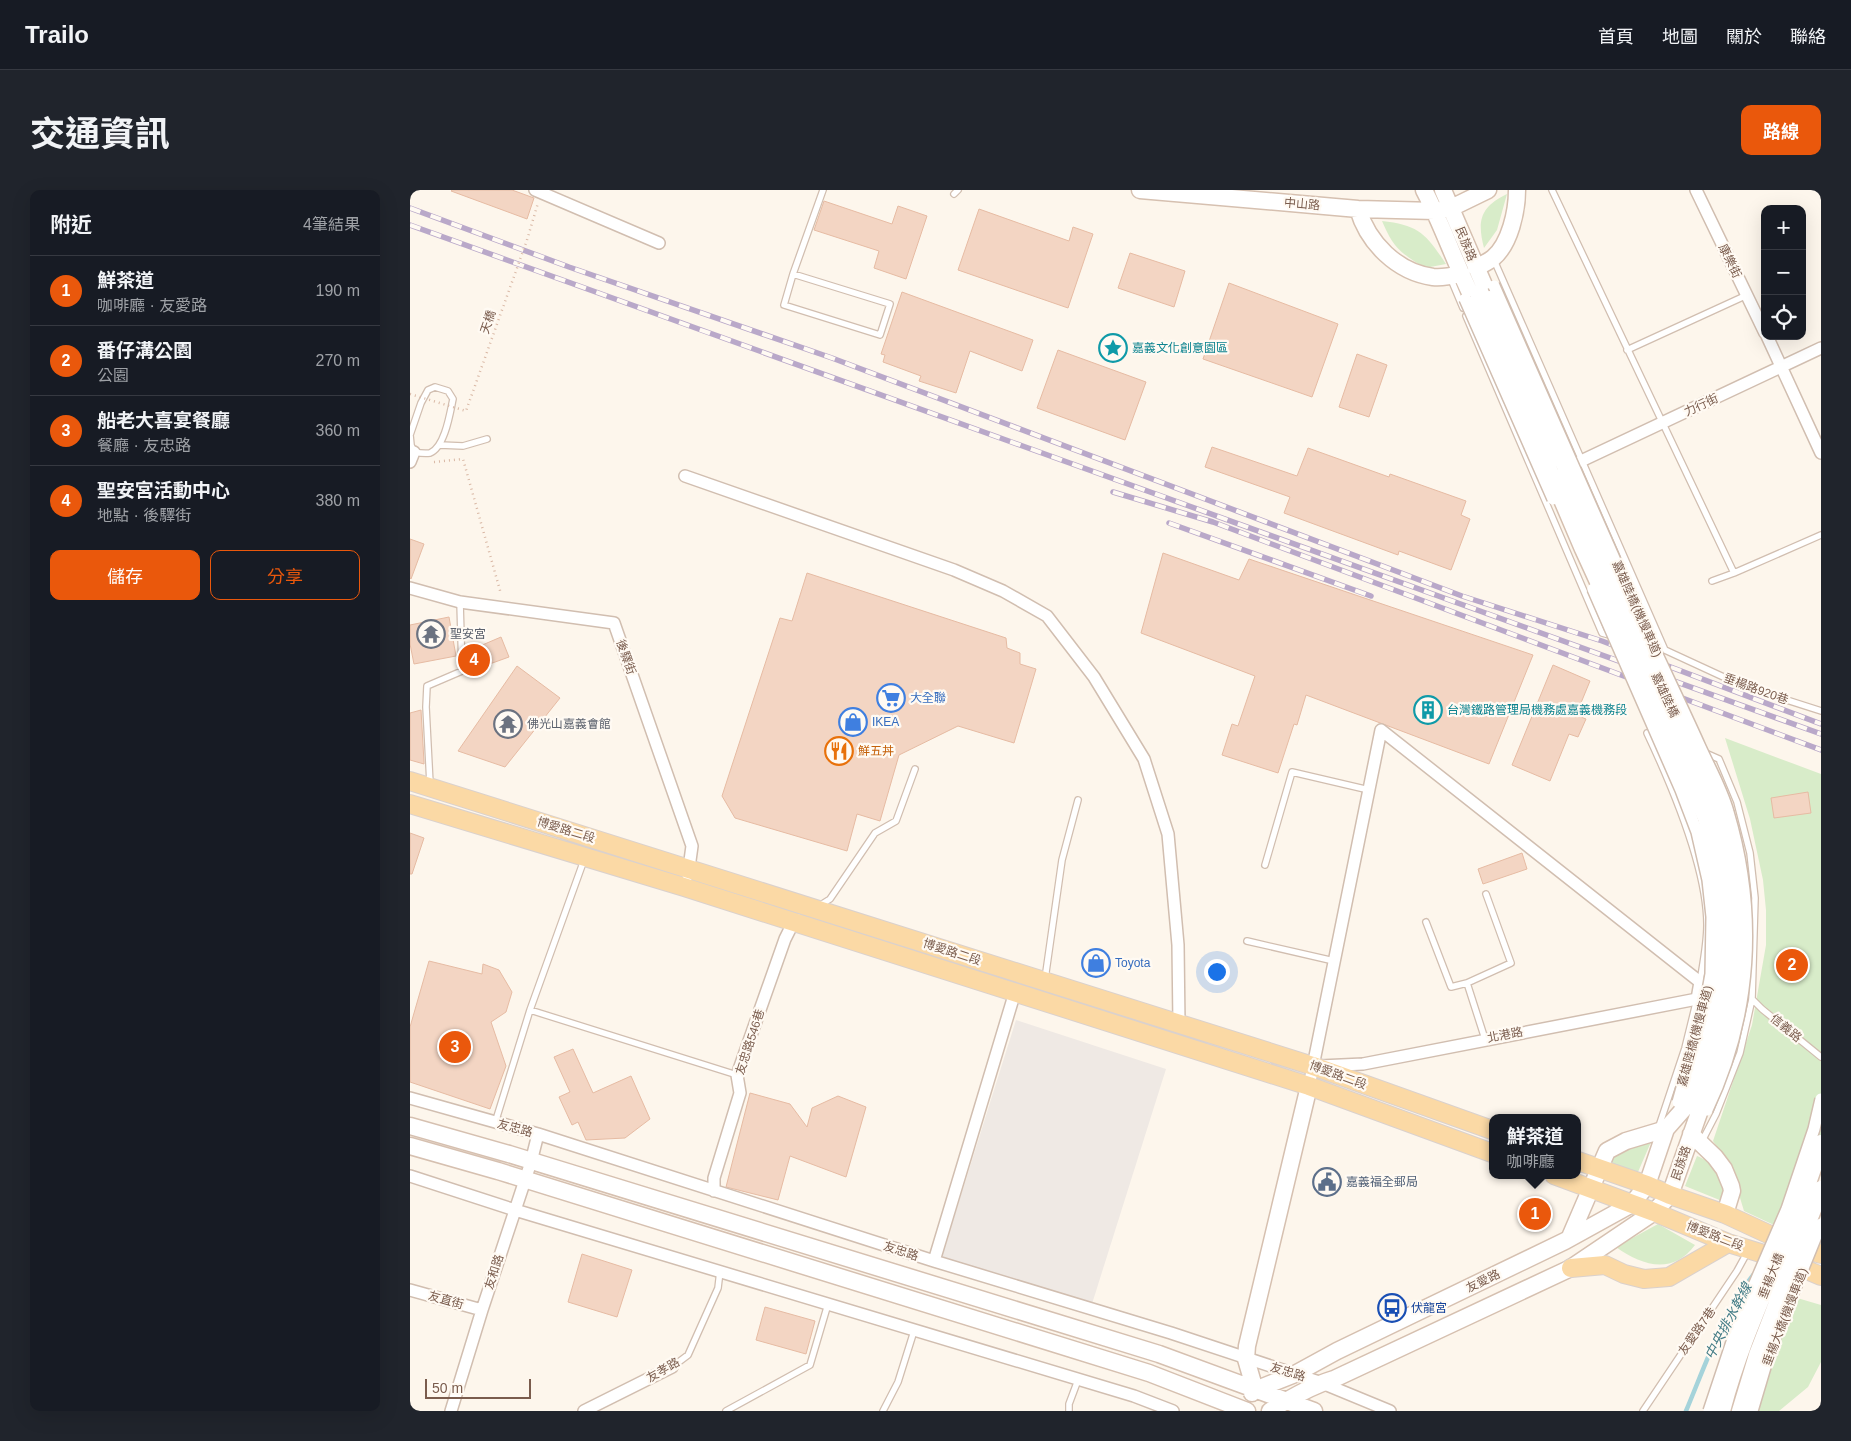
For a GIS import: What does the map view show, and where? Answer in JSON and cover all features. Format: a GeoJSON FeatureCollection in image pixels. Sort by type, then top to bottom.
{"type":"FeatureCollection","features":[{"type":"Feature","properties":{"kind":"main road","name":"中山路"},"geometry":{"type":"LineString","coordinates":[[1140,190],[1358,209],[1435,211],[1451,208],[1488,190]]}},
{"type":"Feature","properties":{"kind":"main road","name":"民族路"},"geometry":{"type":"LineString","coordinates":[[1424,190],[1462,273],[1481,297]]}},
{"type":"Feature","properties":{"kind":"main road","name":"民族路"},"geometry":{"type":"LineString","coordinates":[[1443,190],[1451,208],[1462,273]]}},
{"type":"Feature","properties":{"kind":"main road"},"geometry":{"type":"LineString","coordinates":[[1358,209],[1362,223],[1371,238],[1398,263],[1405,268],[1434,277],[1462,273],[1494,258],[1503,245],[1515,218],[1517,190]]}},
{"type":"Feature","properties":{"kind":"main road","name":"嘉雄陸橋"},"geometry":{"type":"LineString","coordinates":[[1481,297],[1565,466],[1591,532],[1707,789],[1721,825],[1732,873],[1736,907],[1737,943],[1734,995],[1725,1036],[1693,1107]]}},
{"type":"Feature","properties":{"kind":"main road","name":"博愛路二段"},"geometry":{"type":"LineString","coordinates":[[410,780],[1314,1066],[1489,1129]]}},
{"type":"Feature","properties":{"kind":"main road","name":"博愛路二段"},"geometry":{"type":"LineString","coordinates":[[410,804],[684,887],[1309,1086],[1489,1152]]}},
{"type":"Feature","properties":{"kind":"main road"},"geometry":{"type":"LineString","coordinates":[[410,1146],[1139,1370],[1236,1410],[1256,1390],[1246,1359],[1247,1346],[1309,1086]]}},
{"type":"Feature","properties":{"kind":"main road","name":"民族路"},"geometry":{"type":"LineString","coordinates":[[1647,1185],[1662,1131],[1693,1107]]}},
{"type":"Feature","properties":{"kind":"main road","name":"民族路"},"geometry":{"type":"LineString","coordinates":[[1654,1212],[1670,1195],[1696,1139],[1693,1107]]}},
{"type":"Feature","properties":{"kind":"main road","name":"友忠路"},"geometry":{"type":"LineString","coordinates":[[410,1126],[1159,1354],[1314,1411]]}},
{"type":"Feature","properties":{"kind":"main road"},"geometry":{"type":"LineString","coordinates":[[1570,1237],[1598,1168],[1607,1151],[1626,1141],[1662,1131]]}},
{"type":"Feature","properties":{"kind":"main road"},"geometry":{"type":"LineString","coordinates":[[1696,1139],[1716,1157],[1724,1169],[1731,1186],[1732,1191],[1725,1214]]}},
{"type":"Feature","properties":{"kind":"main road","name":"垂楊大橋"},"geometry":{"type":"LineString","coordinates":[[1722,1411],[1750,1328],[1800,1203],[1821,1143]]}},
{"type":"Feature","properties":{"kind":"main road","name":"博愛路二段"},"geometry":{"type":"LineString","coordinates":[[1581,1162],[1725,1214],[1770,1235],[1789,1256],[1821,1276]]}},
{"type":"Feature","properties":{"kind":"main road","name":"博愛路二段"},"geometry":{"type":"LineString","coordinates":[[1565,1179],[1752,1250],[1789,1256],[1821,1253]]}},
{"type":"Feature","properties":{"kind":"main road","name":"友愛路"},"geometry":{"type":"LineString","coordinates":[[1256,1390],[1295,1374],[1331,1354],[1570,1237],[1632,1204],[1647,1185]]}},
{"type":"Feature","properties":{"kind":"main road","name":"垂楊大橋"},"geometry":{"type":"LineString","coordinates":[[1740,1411],[1757,1355],[1821,1189]]}},
{"type":"Feature","properties":{"kind":"main road","name":"友愛路"},"geometry":{"type":"LineString","coordinates":[[1285,1401],[1571,1268],[1654,1212]]}},
{"type":"Feature","properties":{"kind":"main road"},"geometry":{"type":"LineString","coordinates":[[1571,1268],[1605,1265],[1624,1274],[1644,1279],[1669,1277],[1728,1242]]}},
{"type":"Feature","properties":{"kind":"main road"},"geometry":{"type":"LineString","coordinates":[[1270,1411],[1285,1401]]}},
{"type":"Feature","properties":{"kind":"street"},"geometry":{"type":"LineString","coordinates":[[535,190],[659,243]]}},
{"type":"Feature","properties":{"kind":"street","name":"康樂街"},"geometry":{"type":"LineString","coordinates":[[1696,190],[1761,325]]}},
{"type":"Feature","properties":{"kind":"street","name":"嘉雄陸橋(機慢車道)"},"geometry":{"type":"LineString","coordinates":[[1462,273],[1481,297],[1697,832],[1703,855],[1712,917],[1711,974],[1705,1007],[1693,1107]]}},
{"type":"Feature","properties":{"kind":"street"},"geometry":{"type":"LineString","coordinates":[[1768,340],[1821,453]]}},
{"type":"Feature","properties":{"kind":"street","name":"力行街"},"geometry":{"type":"LineString","coordinates":[[1582,461],[1821,348]]}},
{"type":"Feature","properties":{"kind":"street"},"geometry":{"type":"LineString","coordinates":[[686,476],[954,570],[1003,591],[1047,616],[1094,677],[1144,759],[1168,834],[1178,944],[1179,1024]]}},
{"type":"Feature","properties":{"kind":"street","name":"後驛街"},"geometry":{"type":"LineString","coordinates":[[410,588],[460,602],[522,609],[614,624],[692,846],[690,868],[684,887]]}},
{"type":"Feature","properties":{"kind":"street"},"geometry":{"type":"LineString","coordinates":[[1309,1086],[1382,730],[1700,982],[1697,999]]}},
{"type":"Feature","properties":{"kind":"street"},"geometry":{"type":"LineString","coordinates":[[793,923],[816,908]]}},
{"type":"Feature","properties":{"kind":"street","name":"友忠路546巷"},"geometry":{"type":"LineString","coordinates":[[714,1191],[714,1178],[740,1093],[737,1075],[785,939],[793,923]]}},
{"type":"Feature","properties":{"kind":"street"},"geometry":{"type":"LineString","coordinates":[[934,1261],[1015,992]]}},
{"type":"Feature","properties":{"kind":"street","name":"北港路"},"geometry":{"type":"LineString","coordinates":[[1314,1066],[1363,1064],[1697,999]]}},
{"type":"Feature","properties":{"kind":"street","name":"友忠路"},"geometry":{"type":"LineString","coordinates":[[410,1098],[538,1134],[934,1261],[1171,1333],[1322,1383],[1390,1411]]}},
{"type":"Feature","properties":{"kind":"street"},"geometry":{"type":"LineString","coordinates":[[1709,1411],[1753,1288],[1787,1209],[1814,1128],[1821,1099]]}},
{"type":"Feature","properties":{"kind":"street","name":"友和路"},"geometry":{"type":"LineString","coordinates":[[451,1411],[514,1210],[531,1162],[538,1134]]}},
{"type":"Feature","properties":{"kind":"street"},"geometry":{"type":"LineString","coordinates":[[410,1176],[514,1210],[1134,1396],[1173,1411]]}},
{"type":"Feature","properties":{"kind":"street","name":"垂楊大橋(機慢車道)"},"geometry":{"type":"LineString","coordinates":[[1752,1411],[1771,1347],[1821,1224]]}},
{"type":"Feature","properties":{"kind":"street","name":"友直街"},"geometry":{"type":"LineString","coordinates":[[410,1290],[482,1310]]}},
{"type":"Feature","properties":{"kind":"street","name":"友孝路"},"geometry":{"type":"LineString","coordinates":[[584,1411],[672,1367]]}},
{"type":"Feature","properties":{"kind":"lane"},"geometry":{"type":"LineString","coordinates":[[793,274],[890,304],[880,335],[784,306],[793,274],[823,190]]}},
{"type":"Feature","properties":{"kind":"lane"},"geometry":{"type":"LineString","coordinates":[[1552,190],[1734,573]]}},
{"type":"Feature","properties":{"kind":"lane"},"geometry":{"type":"LineString","coordinates":[[1494,258],[1665,650]]}},
{"type":"Feature","properties":{"kind":"lane","name":"垂楊路920巷"},"geometry":{"type":"LineString","coordinates":[[1462,273],[1602,633],[1665,650],[1743,686],[1821,711]]}},
{"type":"Feature","properties":{"kind":"lane"},"geometry":{"type":"LineString","coordinates":[[1627,350],[1747,295]]}},
{"type":"Feature","properties":{"kind":"lane"},"geometry":{"type":"LineString","coordinates":[[435,388],[448,391],[453,399],[440,445],[431,452],[412,457],[410,435],[418,411],[428,390],[435,388]]}},
{"type":"Feature","properties":{"kind":"lane"},"geometry":{"type":"LineString","coordinates":[[440,445],[464,446],[487,439]]}},
{"type":"Feature","properties":{"kind":"lane"},"geometry":{"type":"LineString","coordinates":[[1712,581],[1821,535]]}},
{"type":"Feature","properties":{"kind":"lane"},"geometry":{"type":"LineString","coordinates":[[430,787],[426,707],[427,686],[462,671],[460,602]]}},
{"type":"Feature","properties":{"kind":"lane"},"geometry":{"type":"LineString","coordinates":[[1696,1139],[1716,1114],[1740,1053],[1752,999],[1754,898],[1750,853],[1737,802],[1719,759],[1647,733],[1688,834],[1702,884],[1707,924],[1700,982]]}},
{"type":"Feature","properties":{"kind":"lane"},"geometry":{"type":"LineString","coordinates":[[816,908],[830,899],[875,833],[896,821],[915,770]]}},
{"type":"Feature","properties":{"kind":"lane"},"geometry":{"type":"LineString","coordinates":[[1265,865],[1292,772],[1369,790]]}},
{"type":"Feature","properties":{"kind":"lane"},"geometry":{"type":"LineString","coordinates":[[1045,982],[1062,860],[1078,800]]}},
{"type":"Feature","properties":{"kind":"lane"},"geometry":{"type":"LineString","coordinates":[[495,1123],[530,1010],[585,858]]}},
{"type":"Feature","properties":{"kind":"lane"},"geometry":{"type":"LineString","coordinates":[[1426,922],[1451,987],[1467,983],[1511,963],[1486,894]]}},
{"type":"Feature","properties":{"kind":"lane"},"geometry":{"type":"LineString","coordinates":[[1247,941],[1334,961]]}},
{"type":"Feature","properties":{"kind":"lane"},"geometry":{"type":"LineString","coordinates":[[1467,983],[1484,1039]]}},
{"type":"Feature","properties":{"kind":"lane"},"geometry":{"type":"LineString","coordinates":[[1662,1131],[1697,999]]}},
{"type":"Feature","properties":{"kind":"lane","name":"信義路"},"geometry":{"type":"LineString","coordinates":[[1752,999],[1821,1057]]}},
{"type":"Feature","properties":{"kind":"lane"},"geometry":{"type":"LineString","coordinates":[[530,1010],[737,1075]]}},
{"type":"Feature","properties":{"kind":"lane","name":"友愛路7巷"},"geometry":{"type":"LineString","coordinates":[[1642,1411],[1752,1250]]}},
{"type":"Feature","properties":{"kind":"lane"},"geometry":{"type":"LineString","coordinates":[[1777,1283],[1789,1256]]}},
{"type":"Feature","properties":{"kind":"lane","name":"友孝路"},"geometry":{"type":"LineString","coordinates":[[672,1367],[688,1355],[718,1288],[720,1271]]}},
{"type":"Feature","properties":{"kind":"lane"},"geometry":{"type":"LineString","coordinates":[[1760,1326],[1768,1311],[1774,1292]]}},
{"type":"Feature","properties":{"kind":"lane"},"geometry":{"type":"LineString","coordinates":[[726,1411],[810,1365],[828,1304]]}},
{"type":"Feature","properties":{"kind":"lane"},"geometry":{"type":"LineString","coordinates":[[883,1411],[898,1382],[914,1331]]}},
{"type":"Feature","properties":{"kind":"lane"},"geometry":{"type":"LineString","coordinates":[[1704,1411],[1752,1341]]}},
{"type":"Feature","properties":{"kind":"lane"},"geometry":{"type":"LineString","coordinates":[[1068,1411],[1068,1404],[1078,1380]]}},
{"type":"Feature","properties":{"kind":"path","name":"天橋"},"geometry":{"type":"LineString","coordinates":[[410,394],[466,411],[536,207]]}},
{"type":"Feature","properties":{"kind":"path"},"geometry":{"type":"LineString","coordinates":[[428,463],[463,459],[504,608]]}},
{"type":"Feature","properties":{"kind":"shaded area"},"geometry":{"type":"Polygon","coordinates":[[[1016,1020],[1166,1069],[1091,1307],[941,1259],[1016,1020]]]}},
{"type":"Feature","properties":{"kind":"green space"},"geometry":{"type":"Polygon","coordinates":[[[1507,194],[1497,230],[1484,248],[1481,230],[1483,216],[1491,204],[1507,194]]]}},
{"type":"Feature","properties":{"kind":"green space"},"geometry":{"type":"Polygon","coordinates":[[[1382,221],[1413,228],[1427,238],[1446,264],[1425,268],[1409,258],[1394,244],[1382,221]]]}},
{"type":"Feature","properties":{"kind":"green space"},"geometry":{"type":"Polygon","coordinates":[[[1725,738],[1821,774],[1821,1170],[1774,1225],[1744,1211],[1730,1165],[1713,1141],[1752,1025],[1766,945],[1766,910],[1763,880],[1750,819],[1725,738]]]}},
{"type":"Feature","properties":{"kind":"green space"},"geometry":{"type":"Polygon","coordinates":[[[1643,1142],[1651,1142],[1638,1172],[1611,1163],[1616,1153],[1643,1142]]]}},
{"type":"Feature","properties":{"kind":"green space"},"geometry":{"type":"Polygon","coordinates":[[[1697,1156],[1710,1163],[1719,1173],[1723,1186],[1722,1201],[1685,1186],[1697,1156]]]}},
{"type":"Feature","properties":{"kind":"green space"},"geometry":{"type":"Polygon","coordinates":[[[1658,1224],[1695,1245],[1677,1261],[1667,1264],[1647,1263],[1626,1254],[1616,1247],[1658,1224]]]}},
{"type":"Feature","properties":{"kind":"green space"},"geometry":{"type":"Polygon","coordinates":[[[1787,1295],[1821,1305],[1821,1362],[1808,1387],[1779,1411],[1717,1411],[1787,1295]]]}},
{"type":"Feature","properties":{"kind":"building"},"geometry":{"type":"Polygon","coordinates":[[[452,190],[512,190],[534,198],[527,219],[452,190]]]}},
{"type":"Feature","properties":{"kind":"building"},"geometry":{"type":"Polygon","coordinates":[[[824,201],[892,224],[898,206],[927,216],[906,279],[874,268],[879,251],[814,230],[824,201]]]}},
{"type":"Feature","properties":{"kind":"building"},"geometry":{"type":"Polygon","coordinates":[[[979,209],[1069,241],[1073,227],[1093,234],[1068,308],[958,270],[979,209]]]}},
{"type":"Feature","properties":{"kind":"building"},"geometry":{"type":"Polygon","coordinates":[[[1130,253],[1185,271],[1174,307],[1118,288],[1130,253]]]}},
{"type":"Feature","properties":{"kind":"building"},"geometry":{"type":"Polygon","coordinates":[[[1229,283],[1338,324],[1312,397],[1203,359],[1229,283]]]}},
{"type":"Feature","properties":{"kind":"building"},"geometry":{"type":"Polygon","coordinates":[[[902,292],[1033,340],[1022,371],[970,351],[956,393],[919,381],[921,376],[883,362],[885,355],[881,354],[902,292]]]}},
{"type":"Feature","properties":{"kind":"building"},"geometry":{"type":"Polygon","coordinates":[[[1058,350],[1146,382],[1125,440],[1037,408],[1058,350]]]}},
{"type":"Feature","properties":{"kind":"building"},"geometry":{"type":"Polygon","coordinates":[[[1357,354],[1387,365],[1369,417],[1339,407],[1357,354]]]}},
{"type":"Feature","properties":{"kind":"building"},"geometry":{"type":"Polygon","coordinates":[[[1212,447],[1297,476],[1308,448],[1389,477],[1390,474],[1466,501],[1461,515],[1470,519],[1451,570],[1399,551],[1398,555],[1284,513],[1290,497],[1205,467],[1212,447]]]}},
{"type":"Feature","properties":{"kind":"building"},"geometry":{"type":"Polygon","coordinates":[[[410,539],[424,544],[411,579],[410,578],[410,539]]]}},
{"type":"Feature","properties":{"kind":"building","name":"台灣鐵路管理局機務處嘉義機務段"},"geometry":{"type":"Polygon","coordinates":[[[1163,553],[1239,580],[1249,559],[1533,655],[1489,764],[1306,695],[1297,725],[1294,724],[1278,773],[1222,755],[1232,724],[1238,726],[1255,676],[1141,633],[1163,553]]]}},
{"type":"Feature","properties":{"kind":"building","name":"大全聯"},"geometry":{"type":"Polygon","coordinates":[[[807,573],[1006,638],[1007,648],[1020,653],[1020,664],[1036,669],[1014,743],[958,726],[899,755],[880,821],[857,814],[847,851],[735,818],[722,796],[780,618],[792,621],[807,573]]]}},
{"type":"Feature","properties":{"kind":"building","name":"聖安宮"},"geometry":{"type":"Polygon","coordinates":[[[449,617],[456,656],[414,664],[410,644],[410,625],[449,617]]]}},
{"type":"Feature","properties":{"kind":"building"},"geometry":{"type":"Polygon","coordinates":[[[501,637],[509,657],[473,670],[466,652],[501,637]]]}},
{"type":"Feature","properties":{"kind":"building"},"geometry":{"type":"Polygon","coordinates":[[[1553,665],[1590,681],[1576,715],[1586,719],[1578,737],[1569,734],[1550,781],[1512,765],[1553,665]]]}},
{"type":"Feature","properties":{"kind":"building","name":"佛光山嘉義會館"},"geometry":{"type":"Polygon","coordinates":[[[517,666],[560,698],[505,767],[458,751],[517,666]]]}},
{"type":"Feature","properties":{"kind":"building"},"geometry":{"type":"Polygon","coordinates":[[[421,710],[424,764],[410,760],[410,713],[421,710]]]}},
{"type":"Feature","properties":{"kind":"building"},"geometry":{"type":"Polygon","coordinates":[[[1808,792],[1811,813],[1774,818],[1771,798],[1808,792]]]}},
{"type":"Feature","properties":{"kind":"building"},"geometry":{"type":"Polygon","coordinates":[[[410,833],[424,838],[412,874],[410,874],[410,833]]]}},
{"type":"Feature","properties":{"kind":"building"},"geometry":{"type":"Polygon","coordinates":[[[1522,853],[1527,869],[1483,884],[1478,869],[1522,853]]]}},
{"type":"Feature","properties":{"kind":"building"},"geometry":{"type":"Polygon","coordinates":[[[429,961],[482,974],[483,964],[499,970],[512,992],[506,1012],[491,1022],[506,1066],[490,1109],[410,1082],[410,1027],[429,961]]]}},
{"type":"Feature","properties":{"kind":"building"},"geometry":{"type":"Polygon","coordinates":[[[573,1049],[593,1093],[631,1076],[650,1119],[625,1138],[586,1140],[578,1122],[572,1125],[559,1097],[570,1092],[554,1057],[573,1049]]]}},
{"type":"Feature","properties":{"kind":"building"},"geometry":{"type":"Polygon","coordinates":[[[750,1093],[790,1104],[807,1127],[812,1108],[838,1096],[866,1107],[846,1177],[790,1156],[778,1200],[726,1187],[750,1093]]]}},
{"type":"Feature","properties":{"kind":"building"},"geometry":{"type":"Polygon","coordinates":[[[582,1254],[632,1270],[617,1317],[568,1302],[582,1254]]]}},
{"type":"Feature","properties":{"kind":"building"},"geometry":{"type":"Polygon","coordinates":[[[765,1307],[815,1321],[806,1354],[756,1340],[765,1307]]]}},
{"type":"Feature","properties":{"kind":"waterway","name":"中央排水幹線"},"geometry":{"type":"LineString","coordinates":[[1686,1411],[1724,1322],[1754,1274]]}},
{"type":"Feature","properties":{"kind":"railway"},"geometry":{"type":"LineString","coordinates":[[410,208],[569,267],[832,358],[1462,596],[1602,641],[1821,724]]}},
{"type":"Feature","properties":{"kind":"railway"},"geometry":{"type":"LineString","coordinates":[[410,225],[1821,734]]}},
{"type":"Feature","properties":{"kind":"railway"},"geometry":{"type":"LineString","coordinates":[[1113,492],[1213,522],[1821,750]]}},
{"type":"Feature","properties":{"kind":"railway"},"geometry":{"type":"LineString","coordinates":[[1169,523],[1371,596]]}},
{"type":"Feature","properties":{"kind":"place","name":"嘉義文化創意園區"},"geometry":{"type":"Point","coordinates":[1113,348]}},
{"type":"Feature","properties":{"kind":"place","name":"聖安宮"},"geometry":{"type":"Point","coordinates":[431,634]}},
{"type":"Feature","properties":{"kind":"place","name":"聖安宮活動中心"},"geometry":{"type":"Point","coordinates":[474,660]}},
{"type":"Feature","properties":{"kind":"place","name":"大全聯"},"geometry":{"type":"Point","coordinates":[891,698]}},
{"type":"Feature","properties":{"kind":"place","name":"台灣鐵路管理局機務處嘉義機務段"},"geometry":{"type":"Point","coordinates":[1428,710]}},
{"type":"Feature","properties":{"kind":"place","name":"IKEA"},"geometry":{"type":"Point","coordinates":[853,722]}},
{"type":"Feature","properties":{"kind":"place","name":"佛光山嘉義會館"},"geometry":{"type":"Point","coordinates":[508,724]}},
{"type":"Feature","properties":{"kind":"place","name":"鮮五丼"},"geometry":{"type":"Point","coordinates":[839,751]}},
{"type":"Feature","properties":{"kind":"place","name":"Toyota"},"geometry":{"type":"Point","coordinates":[1096,963]}},
{"type":"Feature","properties":{"kind":"place","name":"番仔溝公園"},"geometry":{"type":"Point","coordinates":[1792,965]}},
{"type":"Feature","properties":{"kind":"place","name":"船老大喜宴餐廳"},"geometry":{"type":"Point","coordinates":[455,1047]}},
{"type":"Feature","properties":{"kind":"place","name":"嘉義福全郵局"},"geometry":{"type":"Point","coordinates":[1327,1182]}},
{"type":"Feature","properties":{"kind":"place","name":"鮮茶道"},"geometry":{"type":"Point","coordinates":[1535,1214]}},
{"type":"Feature","properties":{"kind":"place","name":"伏龍宮"},"geometry":{"type":"Point","coordinates":[1392,1308]}}]}
